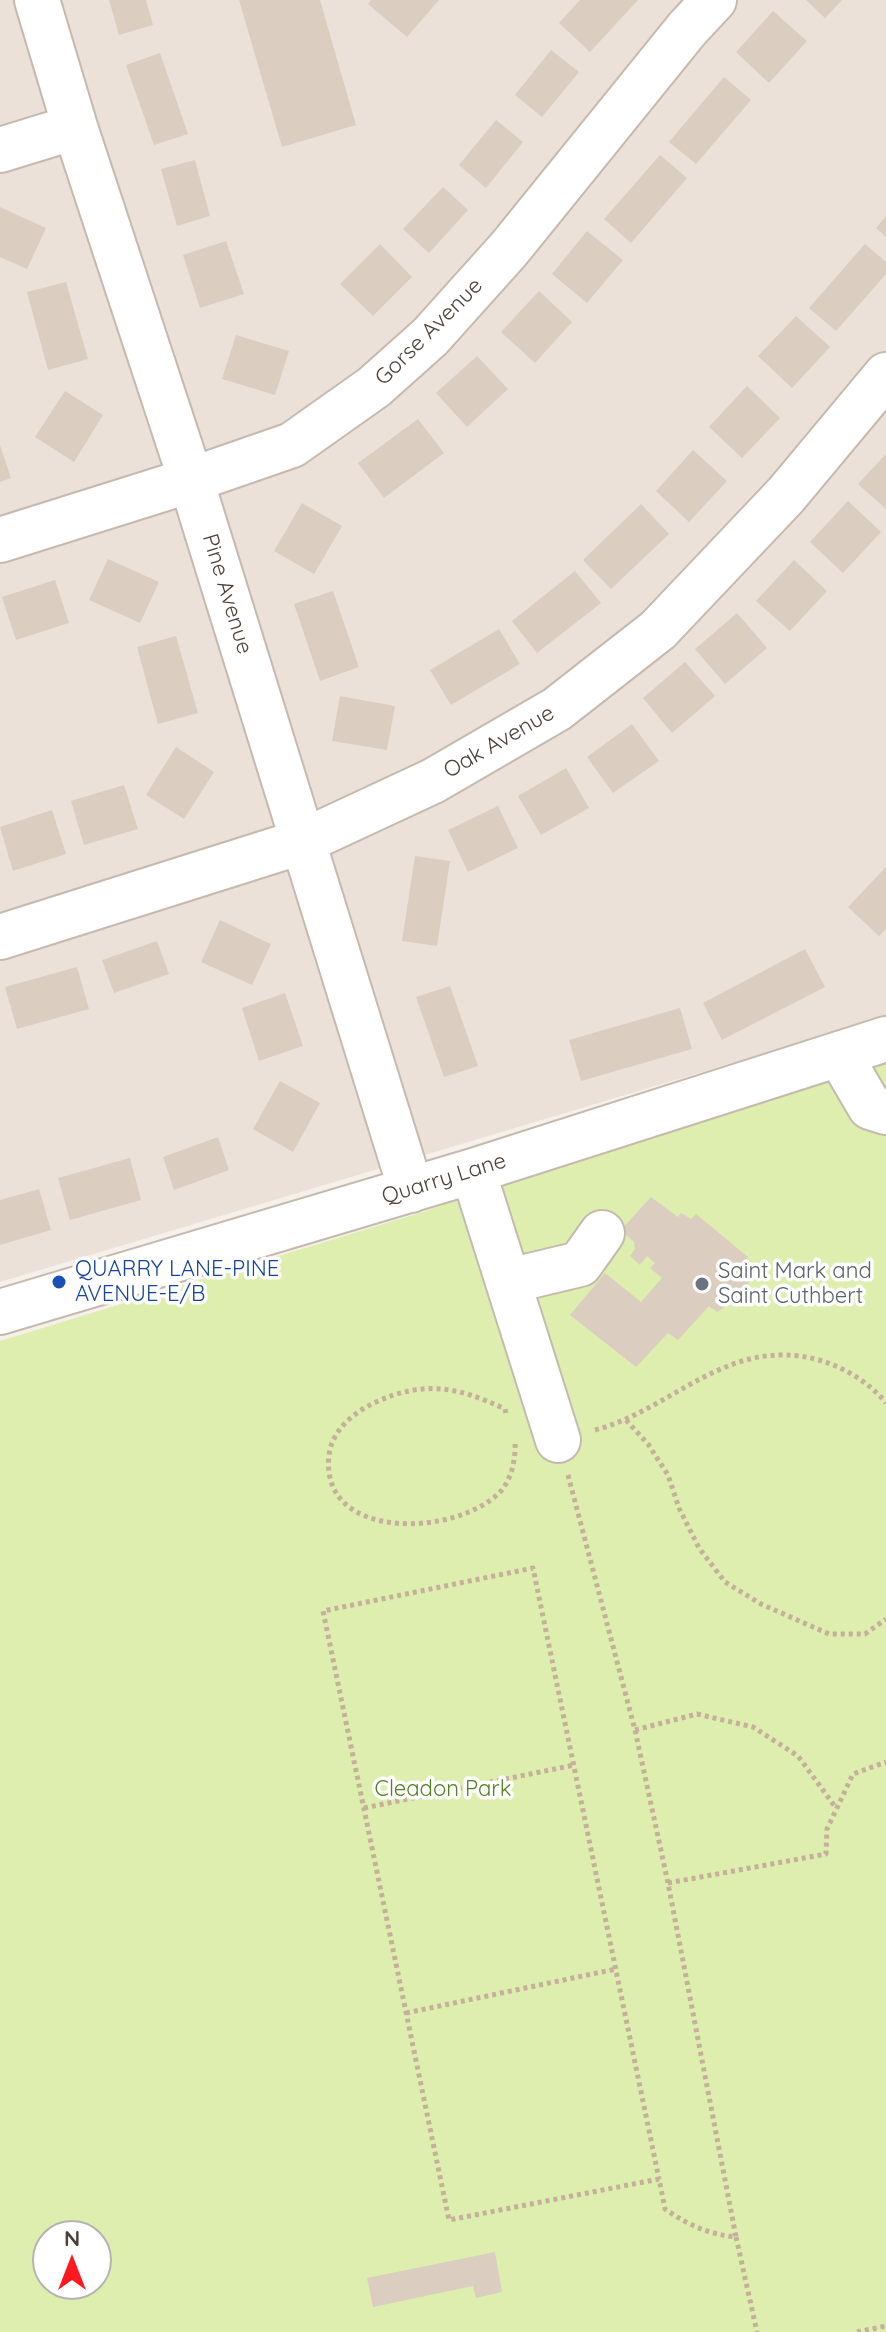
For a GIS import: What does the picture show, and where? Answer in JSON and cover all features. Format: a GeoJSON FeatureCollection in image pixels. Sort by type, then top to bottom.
{"type":"FeatureCollection","features":[{"type":"Feature","properties":{"kind":"street","name":"Pine Avenue"},"geometry":{"type":"LineString","coordinates":[[37,0],[75,127],[191,480],[411,1190]]}},
{"type":"Feature","properties":{"kind":"street","name":"Gorse Avenue"},"geometry":{"type":"LineString","coordinates":[[0,540],[292,445],[374,387],[430,337],[509,249],[677,40],[714,0]]}},
{"type":"Feature","properties":{"kind":"street"},"geometry":{"type":"LineString","coordinates":[[0,150],[75,127]]}},
{"type":"Feature","properties":{"kind":"street","name":"Oak Avenue"},"geometry":{"type":"LineString","coordinates":[[0,937],[304,841],[433,781],[557,709],[658,630],[786,495],[886,375]]}},
{"type":"Feature","properties":{"kind":"street","name":"Quarry Lane"},"geometry":{"type":"LineString","coordinates":[[0,1312],[473,1171],[886,1039]]}},
{"type":"Feature","properties":{"kind":"street"},"geometry":{"type":"LineString","coordinates":[[839,1054],[881,1115]]}},
{"type":"Feature","properties":{"kind":"street"},"geometry":{"type":"LineString","coordinates":[[473,1171],[509,1281],[542,1433]]}},
{"type":"Feature","properties":{"kind":"street"},"geometry":{"type":"LineString","coordinates":[[509,1281],[580,1264],[602,1233]]}},
{"type":"Feature","properties":{"kind":"path"},"geometry":{"type":"LineString","coordinates":[[886,1403],[877,1392],[836,1365],[797,1354],[753,1357],[718,1370],[678,1389],[626,1420],[648,1444],[668,1475],[679,1508],[699,1548],[725,1582],[775,1612],[829,1634],[865,1634],[886,1619]]}},
{"type":"Feature","properties":{"kind":"path"},"geometry":{"type":"LineString","coordinates":[[542,1433],[512,1471],[501,1491],[483,1504],[430,1522],[404,1524],[378,1521],[349,1508],[334,1493],[327,1476],[330,1450],[339,1428],[370,1405],[396,1393],[425,1388],[470,1393],[505,1409],[542,1433],[635,1730],[757,2332]]}},
{"type":"Feature","properties":{"kind":"path"},"geometry":{"type":"LineString","coordinates":[[659,2179],[449,2220],[323,1611],[533,1568],[574,1765],[616,1969],[659,2179],[665,2209],[687,2224],[715,2235],[736,2237]]}},
{"type":"Feature","properties":{"kind":"path"},"geometry":{"type":"LineString","coordinates":[[635,1730],[697,1714],[753,1727],[798,1756],[837,1809]]}},
{"type":"Feature","properties":{"kind":"path"},"geometry":{"type":"LineString","coordinates":[[668,1883],[826,1854],[827,1829],[853,1774],[886,1762]]}},
{"type":"Feature","properties":{"kind":"path"},"geometry":{"type":"LineString","coordinates":[[364,1808],[574,1765]]}},
{"type":"Feature","properties":{"kind":"path"},"geometry":{"type":"LineString","coordinates":[[406,2013],[616,1969]]}},
{"type":"Feature","properties":{"kind":"path"},"geometry":{"type":"LineString","coordinates":[[857,2332],[886,2326]]}},
{"type":"Feature","properties":{"kind":"shaded area"},"geometry":{"type":"Polygon","coordinates":[[[0,0],[886,0],[886,1017],[0,1282],[0,0]]]}},
{"type":"Feature","properties":{"kind":"green space","name":"Cleadon Park"},"geometry":{"type":"Polygon","coordinates":[[[886,1052],[886,2332],[0,2332],[0,1341],[423,1212],[886,1052]]]}},
{"type":"Feature","properties":{"kind":"building"},"geometry":{"type":"Polygon","coordinates":[[[109,0],[146,0],[153,25],[119,35],[109,0]]]}},
{"type":"Feature","properties":{"kind":"building"},"geometry":{"type":"Polygon","coordinates":[[[239,0],[320,0],[356,125],[282,147],[239,0]]]}},
{"type":"Feature","properties":{"kind":"building"},"geometry":{"type":"Polygon","coordinates":[[[371,0],[439,0],[407,37],[368,4],[371,0]]]}},
{"type":"Feature","properties":{"kind":"building"},"geometry":{"type":"Polygon","coordinates":[[[580,0],[638,0],[590,52],[559,23],[580,0]]]}},
{"type":"Feature","properties":{"kind":"building"},"geometry":{"type":"Polygon","coordinates":[[[806,0],[842,0],[825,18],[806,0]]]}},
{"type":"Feature","properties":{"kind":"building"},"geometry":{"type":"Polygon","coordinates":[[[773,11],[807,41],[769,83],[736,52],[773,11]]]}},
{"type":"Feature","properties":{"kind":"building"},"geometry":{"type":"Polygon","coordinates":[[[551,50],[579,72],[542,117],[515,95],[551,50]]]}},
{"type":"Feature","properties":{"kind":"building"},"geometry":{"type":"Polygon","coordinates":[[[160,53],[188,134],[154,145],[126,65],[160,53]]]}},
{"type":"Feature","properties":{"kind":"building"},"geometry":{"type":"Polygon","coordinates":[[[724,77],[751,100],[696,164],[669,142],[724,77]]]}},
{"type":"Feature","properties":{"kind":"building"},"geometry":{"type":"Polygon","coordinates":[[[496,120],[523,142],[486,188],[459,165],[496,120]]]}},
{"type":"Feature","properties":{"kind":"building"},"geometry":{"type":"Polygon","coordinates":[[[660,155],[687,178],[631,243],[604,219],[660,155]]]}},
{"type":"Feature","properties":{"kind":"building"},"geometry":{"type":"Polygon","coordinates":[[[195,160],[210,216],[177,226],[161,169],[195,160]]]}},
{"type":"Feature","properties":{"kind":"building"},"geometry":{"type":"Polygon","coordinates":[[[443,187],[468,210],[429,253],[403,229],[443,187]]]}},
{"type":"Feature","properties":{"kind":"building"},"geometry":{"type":"Polygon","coordinates":[[[0,207],[46,228],[27,269],[0,257],[0,207]]]}},
{"type":"Feature","properties":{"kind":"building"},"geometry":{"type":"Polygon","coordinates":[[[886,216],[886,237],[876,228],[886,216]]]}},
{"type":"Feature","properties":{"kind":"building"},"geometry":{"type":"Polygon","coordinates":[[[587,231],[623,260],[587,303],[552,274],[587,231]]]}},
{"type":"Feature","properties":{"kind":"building"},"geometry":{"type":"Polygon","coordinates":[[[226,241],[244,294],[200,308],[183,255],[226,241]]]}},
{"type":"Feature","properties":{"kind":"building"},"geometry":{"type":"Polygon","coordinates":[[[380,244],[412,277],[373,316],[340,284],[380,244]]]}},
{"type":"Feature","properties":{"kind":"building"},"geometry":{"type":"Polygon","coordinates":[[[865,244],[886,262],[886,274],[836,331],[809,308],[865,244]]]}},
{"type":"Feature","properties":{"kind":"building"},"geometry":{"type":"Polygon","coordinates":[[[66,282],[88,359],[48,370],[27,292],[66,282]]]}},
{"type":"Feature","properties":{"kind":"building"},"geometry":{"type":"Polygon","coordinates":[[[539,291],[572,322],[535,363],[501,332],[539,291]]]}},
{"type":"Feature","properties":{"kind":"building"},"geometry":{"type":"Polygon","coordinates":[[[796,316],[830,347],[792,388],[758,356],[796,316]]]}},
{"type":"Feature","properties":{"kind":"building"},"geometry":{"type":"Polygon","coordinates":[[[236,335],[289,351],[275,395],[222,379],[236,335]]]}},
{"type":"Feature","properties":{"kind":"building"},"geometry":{"type":"Polygon","coordinates":[[[477,356],[508,389],[467,427],[436,393],[477,356]]]}},
{"type":"Feature","properties":{"kind":"building"},"geometry":{"type":"Polygon","coordinates":[[[747,386],[780,418],[742,458],[709,427],[747,386]]]}},
{"type":"Feature","properties":{"kind":"building"},"geometry":{"type":"Polygon","coordinates":[[[65,391],[103,415],[74,462],[35,437],[65,391]]]}},
{"type":"Feature","properties":{"kind":"building"},"geometry":{"type":"Polygon","coordinates":[[[418,419],[444,453],[384,498],[358,463],[418,419]]]}},
{"type":"Feature","properties":{"kind":"building"},"geometry":{"type":"Polygon","coordinates":[[[0,445],[11,478],[0,482],[0,445]]]}},
{"type":"Feature","properties":{"kind":"building"},"geometry":{"type":"Polygon","coordinates":[[[693,450],[727,481],[689,522],[656,491],[693,450]]]}},
{"type":"Feature","properties":{"kind":"building"},"geometry":{"type":"Polygon","coordinates":[[[886,454],[886,509],[858,484],[886,454]]]}},
{"type":"Feature","properties":{"kind":"building"},"geometry":{"type":"Polygon","coordinates":[[[848,501],[881,532],[843,573],[810,542],[848,501]]]}},
{"type":"Feature","properties":{"kind":"building"},"geometry":{"type":"Polygon","coordinates":[[[302,503],[342,526],[314,574],[274,551],[302,503]]]}},
{"type":"Feature","properties":{"kind":"building"},"geometry":{"type":"Polygon","coordinates":[[[641,504],[669,534],[611,589],[583,560],[641,504]]]}},
{"type":"Feature","properties":{"kind":"building"},"geometry":{"type":"Polygon","coordinates":[[[108,559],[159,582],[140,623],[89,600],[108,559]]]}},
{"type":"Feature","properties":{"kind":"building"},"geometry":{"type":"Polygon","coordinates":[[[794,560],[827,591],[790,631],[756,601],[794,560]]]}},
{"type":"Feature","properties":{"kind":"building"},"geometry":{"type":"Polygon","coordinates":[[[575,571],[601,603],[537,653],[512,621],[575,571]]]}},
{"type":"Feature","properties":{"kind":"building"},"geometry":{"type":"Polygon","coordinates":[[[55,580],[69,623],[16,640],[2,597],[55,580]]]}},
{"type":"Feature","properties":{"kind":"building"},"geometry":{"type":"Polygon","coordinates":[[[333,591],[359,667],[320,681],[294,604],[333,591]]]}},
{"type":"Feature","properties":{"kind":"building"},"geometry":{"type":"Polygon","coordinates":[[[737,613],[767,648],[725,684],[695,649],[737,613]]]}},
{"type":"Feature","properties":{"kind":"building"},"geometry":{"type":"Polygon","coordinates":[[[499,629],[520,664],[451,705],[430,670],[499,629]]]}},
{"type":"Feature","properties":{"kind":"building"},"geometry":{"type":"Polygon","coordinates":[[[176,636],[198,713],[158,724],[137,647],[176,636]]]}},
{"type":"Feature","properties":{"kind":"building"},"geometry":{"type":"Polygon","coordinates":[[[685,662],[715,696],[672,733],[643,698],[685,662]]]}},
{"type":"Feature","properties":{"kind":"building"},"geometry":{"type":"Polygon","coordinates":[[[340,696],[395,706],[387,750],[332,741],[340,696]]]}},
{"type":"Feature","properties":{"kind":"building"},"geometry":{"type":"Polygon","coordinates":[[[632,724],[659,761],[613,793],[587,757],[632,724]]]}},
{"type":"Feature","properties":{"kind":"building"},"geometry":{"type":"Polygon","coordinates":[[[176,747],[214,772],[184,819],[146,795],[176,747]]]}},
{"type":"Feature","properties":{"kind":"building"},"geometry":{"type":"Polygon","coordinates":[[[566,768],[589,808],[541,835],[518,796],[566,768]]]}},
{"type":"Feature","properties":{"kind":"building"},"geometry":{"type":"Polygon","coordinates":[[[124,785],[138,829],[84,845],[71,801],[124,785]]]}},
{"type":"Feature","properties":{"kind":"building"},"geometry":{"type":"Polygon","coordinates":[[[498,806],[518,848],[468,872],[448,830],[498,806]]]}},
{"type":"Feature","properties":{"kind":"building"},"geometry":{"type":"Polygon","coordinates":[[[52,810],[66,854],[13,871],[0,827],[52,810]]]}},
{"type":"Feature","properties":{"kind":"building"},"geometry":{"type":"Polygon","coordinates":[[[415,856],[450,861],[437,946],[402,941],[415,856]]]}},
{"type":"Feature","properties":{"kind":"building"},"geometry":{"type":"Polygon","coordinates":[[[886,867],[886,929],[879,936],[848,907],[886,867]]]}},
{"type":"Feature","properties":{"kind":"building"},"geometry":{"type":"Polygon","coordinates":[[[220,920],[271,944],[252,985],[201,962],[220,920]]]}},
{"type":"Feature","properties":{"kind":"building"},"geometry":{"type":"Polygon","coordinates":[[[157,941],[169,974],[114,993],[102,960],[157,941]]]}},
{"type":"Feature","properties":{"kind":"building"},"geometry":{"type":"Polygon","coordinates":[[[805,949],[825,987],[722,1040],[703,1003],[805,949]]]}},
{"type":"Feature","properties":{"kind":"building"},"geometry":{"type":"Polygon","coordinates":[[[77,967],[89,1009],[17,1029],[5,987],[77,967]]]}},
{"type":"Feature","properties":{"kind":"building"},"geometry":{"type":"Polygon","coordinates":[[[450,986],[478,1066],[444,1077],[416,997],[450,986]]]}},
{"type":"Feature","properties":{"kind":"building"},"geometry":{"type":"Polygon","coordinates":[[[285,993],[303,1046],[259,1061],[242,1008],[285,993]]]}},
{"type":"Feature","properties":{"kind":"building"},"geometry":{"type":"Polygon","coordinates":[[[680,1008],[692,1049],[581,1081],[569,1040],[680,1008]]]}},
{"type":"Feature","properties":{"kind":"building"},"geometry":{"type":"Polygon","coordinates":[[[280,1081],[320,1103],[293,1152],[253,1129],[280,1081]]]}},
{"type":"Feature","properties":{"kind":"building"},"geometry":{"type":"Polygon","coordinates":[[[218,1137],[229,1170],[174,1190],[163,1157],[218,1137]]]}},
{"type":"Feature","properties":{"kind":"building"},"geometry":{"type":"Polygon","coordinates":[[[130,1158],[141,1200],[70,1220],[58,1178],[130,1158]]]}},
{"type":"Feature","properties":{"kind":"building"},"geometry":{"type":"Polygon","coordinates":[[[39,1189],[51,1230],[0,1245],[0,1200],[39,1189]]]}},
{"type":"Feature","properties":{"kind":"building","name":"Saint Mark and Saint Cuthbert"},"geometry":{"type":"Polygon","coordinates":[[[651,1197],[678,1217],[681,1213],[691,1219],[696,1214],[748,1257],[745,1263],[752,1269],[746,1291],[751,1296],[745,1302],[739,1298],[717,1312],[709,1306],[678,1340],[668,1333],[636,1367],[570,1315],[605,1273],[641,1302],[662,1278],[650,1268],[655,1263],[647,1256],[640,1265],[630,1256],[635,1249],[634,1242],[621,1230],[651,1197]]]}},
{"type":"Feature","properties":{"kind":"building"},"geometry":{"type":"Polygon","coordinates":[[[495,2252],[502,2292],[476,2298],[473,2286],[373,2307],[367,2278],[495,2252]]]}},
{"type":"Feature","properties":{"kind":"place","name":"QUARRY LANE-PINE AVENUE-E/B"},"geometry":{"type":"Point","coordinates":[59,1282]}},
{"type":"Feature","properties":{"kind":"place","name":"Saint Mark and Saint Cuthbert"},"geometry":{"type":"Point","coordinates":[702,1284]}}]}
